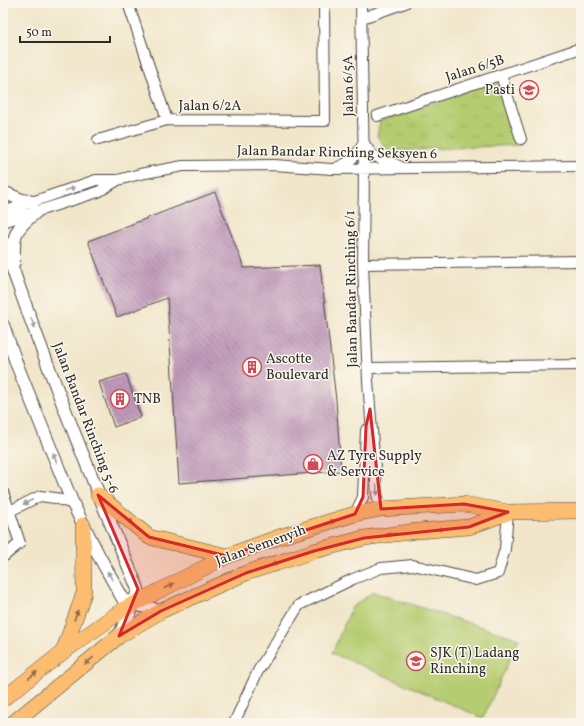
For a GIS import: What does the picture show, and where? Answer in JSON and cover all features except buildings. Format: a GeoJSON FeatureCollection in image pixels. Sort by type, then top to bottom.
{"type":"FeatureCollection","features":[{"type":"Feature","properties":{"kind":"main road"},"geometry":{"type":"LineString","coordinates":[[98,495],[149,537],[227,556]]}},
{"type":"Feature","properties":{"kind":"main road","name":"Jalan Semenyih"},"geometry":{"type":"LineString","coordinates":[[3,699],[63,652],[124,609],[227,556],[279,537],[355,514],[380,509],[464,504],[508,512],[581,511]]}},
{"type":"Feature","properties":{"kind":"main road","name":"Jalan Semenyih"},"geometry":{"type":"LineString","coordinates":[[13,723],[119,636],[161,610],[246,573],[314,551],[364,538],[469,526],[508,512]]}},
{"type":"Feature","properties":{"kind":"main road"},"geometry":{"type":"LineString","coordinates":[[63,652],[84,593],[83,525]]}},
{"type":"Feature","properties":{"kind":"street"},"geometry":{"type":"LineString","coordinates":[[128,3],[167,120]]}},
{"type":"Feature","properties":{"kind":"street","name":"Jalan 6/2A"},"geometry":{"type":"LineString","coordinates":[[98,140],[167,120],[325,121],[324,3]]}},
{"type":"Feature","properties":{"kind":"street","name":"Jalan 6/5A"},"geometry":{"type":"LineString","coordinates":[[361,3],[364,169]]}},
{"type":"Feature","properties":{"kind":"street"},"geometry":{"type":"LineString","coordinates":[[362,18],[405,3]]}},
{"type":"Feature","properties":{"kind":"street","name":"Jalan 6/5B"},"geometry":{"type":"LineString","coordinates":[[377,116],[581,48]]}},
{"type":"Feature","properties":{"kind":"street"},"geometry":{"type":"LineString","coordinates":[[501,75],[521,138]]}},
{"type":"Feature","properties":{"kind":"street"},"geometry":{"type":"LineString","coordinates":[[332,169],[348,164],[358,154],[364,143],[372,155],[407,169]]}},
{"type":"Feature","properties":{"kind":"street","name":"Jalan Bandar Rinching Seksyen 6"},"geometry":{"type":"LineString","coordinates":[[3,222],[96,180],[118,180],[140,174],[183,166],[274,166],[332,169],[407,169],[581,166]]}},
{"type":"Feature","properties":{"kind":"street","name":"Jalan Bandar Rinching 6/1"},"geometry":{"type":"LineString","coordinates":[[364,169],[362,264],[370,409],[377,494],[380,509]]}},
{"type":"Feature","properties":{"kind":"street"},"geometry":{"type":"LineString","coordinates":[[3,192],[35,207],[15,234],[14,272]]}},
{"type":"Feature","properties":{"kind":"street","name":"Jalan Bandar Rinching Seksyen 6"},"geometry":{"type":"LineString","coordinates":[[3,212],[35,207]]}},
{"type":"Feature","properties":{"kind":"street","name":"Jalan Bandar Rinching 5-6"},"geometry":{"type":"LineString","coordinates":[[3,241],[98,495],[138,589],[134,604],[119,636]]}},
{"type":"Feature","properties":{"kind":"street"},"geometry":{"type":"LineString","coordinates":[[362,264],[581,260]]}},
{"type":"Feature","properties":{"kind":"street"},"geometry":{"type":"LineString","coordinates":[[3,325],[17,365],[73,504],[123,599],[134,604],[161,610]]}},
{"type":"Feature","properties":{"kind":"street"},"geometry":{"type":"LineString","coordinates":[[368,368],[581,365]]}},
{"type":"Feature","properties":{"kind":"street","name":"Jalan Bandar Rinching 6/1"},"geometry":{"type":"LineString","coordinates":[[355,514],[363,497],[366,426],[370,409]]}},
{"type":"Feature","properties":{"kind":"street"},"geometry":{"type":"LineString","coordinates":[[3,492],[20,543],[3,558]]}},
{"type":"Feature","properties":{"kind":"street"},"geometry":{"type":"LineString","coordinates":[[10,511],[40,496],[55,498],[73,504]]}},
{"type":"Feature","properties":{"kind":"street"},"geometry":{"type":"LineString","coordinates":[[234,723],[258,671],[299,605],[352,578],[381,568],[413,565],[476,580],[498,573],[505,549],[508,512]]}},
{"type":"Feature","properties":{"kind":"highlighted area"},"geometry":{"type":"Polygon","coordinates":[[[370,409],[381,509],[464,504],[508,512],[469,527],[364,538],[314,551],[246,573],[161,611],[119,636],[138,589],[98,495],[149,537],[227,556],[355,514],[363,497],[366,426],[370,409]]]}},
{"type":"Feature","properties":{"kind":"green space"},"geometry":{"type":"Polygon","coordinates":[[[499,80],[521,145],[388,151],[377,136],[380,121],[499,80]]]}},
{"type":"Feature","properties":{"kind":"green space"},"geometry":{"type":"Polygon","coordinates":[[[373,592],[519,639],[483,718],[332,653],[352,607],[373,592]]]}},
{"type":"Feature","properties":{"kind":"place","name":"Pasti"},"geometry":{"type":"Point","coordinates":[529,90]}},
{"type":"Feature","properties":{"kind":"place","name":"Ascotte Boulevard"},"geometry":{"type":"Point","coordinates":[252,367]}},
{"type":"Feature","properties":{"kind":"place","name":"TNB"},"geometry":{"type":"Point","coordinates":[120,399]}},
{"type":"Feature","properties":{"kind":"place","name":"AZ Tyre Supply & Service"},"geometry":{"type":"Point","coordinates":[313,464]}},
{"type":"Feature","properties":{"kind":"place","name":"SJK (T) Ladang Rinching"},"geometry":{"type":"Point","coordinates":[416,661]}}]}
